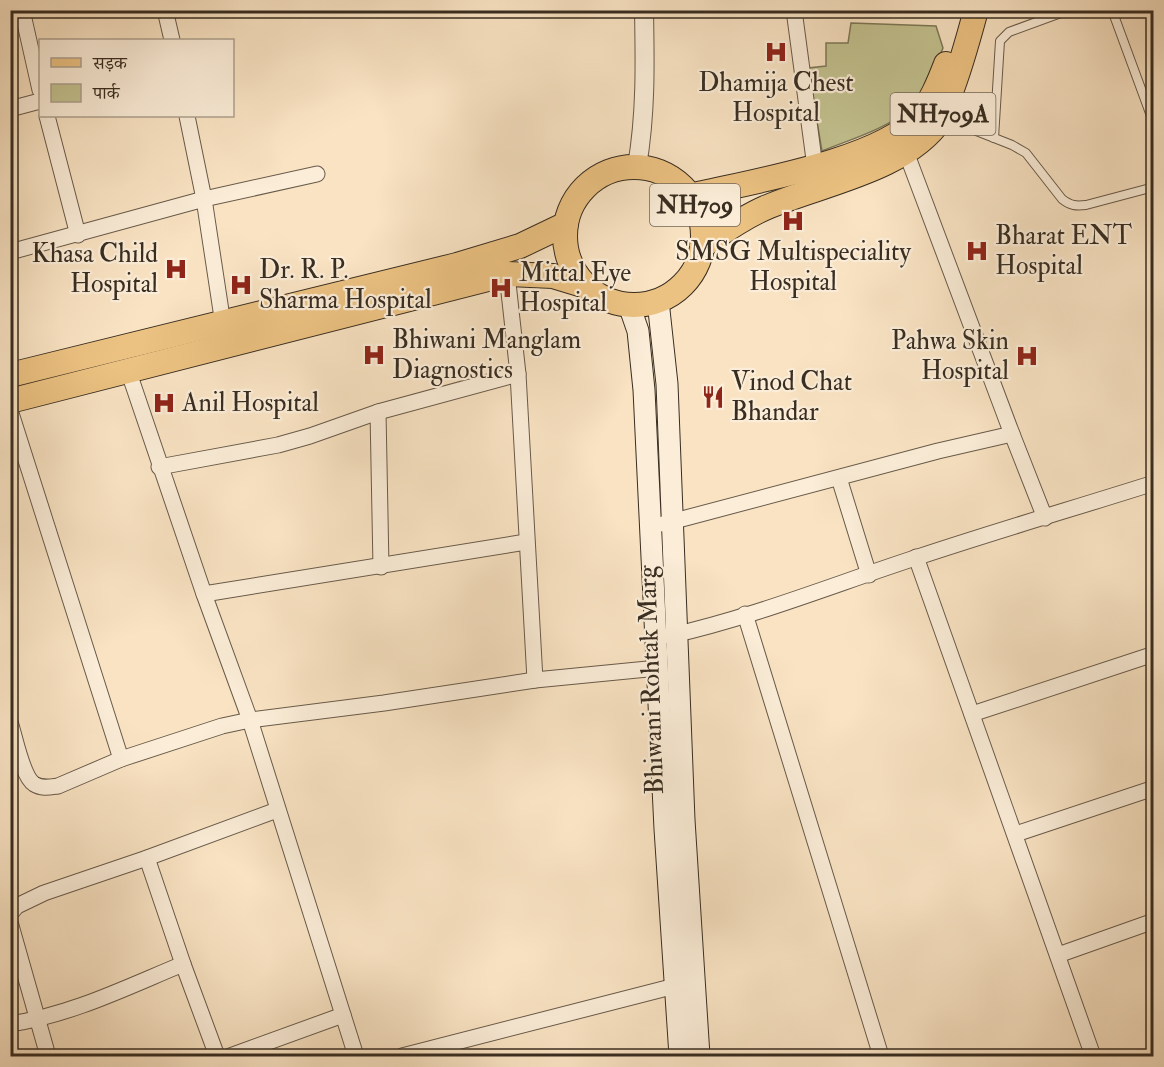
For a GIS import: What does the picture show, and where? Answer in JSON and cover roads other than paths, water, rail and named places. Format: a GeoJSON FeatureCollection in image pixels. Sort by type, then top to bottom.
{"type":"FeatureCollection","features":[{"type":"Feature","properties":{"kind":"main road","name":"NH709A"},"geometry":{"type":"LineString","coordinates":[[690,196],[815,167],[856,153],[892,137],[918,117],[938,85],[948,59],[960,10]]}},
{"type":"Feature","properties":{"kind":"main road","name":"NH709A"},"geometry":{"type":"LineString","coordinates":[[702,246],[737,222],[765,208],[855,176],[906,152],[924,138],[941,118],[960,70],[976,10]]}},
{"type":"Feature","properties":{"kind":"main road","name":"NH709"},"geometry":{"type":"LineString","coordinates":[[637,166],[657,171],[676,181],[690,196],[699,211],[703,228],[702,246],[698,264],[688,280],[674,293],[658,302],[629,305],[601,297],[586,286],[572,268],[566,247],[566,224],[572,205],[591,182],[617,168],[637,166]]}},
{"type":"Feature","properties":{"kind":"main road"},"geometry":{"type":"LineString","coordinates":[[10,375],[457,265],[520,246],[566,224]]}},
{"type":"Feature","properties":{"kind":"main road"},"geometry":{"type":"LineString","coordinates":[[10,401],[507,274],[554,276],[586,286]]}},
{"type":"Feature","properties":{"kind":"main road","name":"Bhiwani Rohtak Marg"},"geometry":{"type":"LineString","coordinates":[[658,302],[667,384],[671,522],[667,636],[684,820],[699,1056]]}},
{"type":"Feature","properties":{"kind":"main road"},"geometry":{"type":"LineString","coordinates":[[629,305],[638,331],[641,354],[650,527],[667,636],[658,668],[665,829],[680,1056]]}},
{"type":"Feature","properties":{"kind":"street"},"geometry":{"type":"LineString","coordinates":[[22,10],[39,86]]}},
{"type":"Feature","properties":{"kind":"street"},"geometry":{"type":"LineString","coordinates":[[165,10],[172,39]]}},
{"type":"Feature","properties":{"kind":"street"},"geometry":{"type":"LineString","coordinates":[[637,166],[644,111],[644,10]]}},
{"type":"Feature","properties":{"kind":"street"},"geometry":{"type":"LineString","coordinates":[[794,10],[815,167]]}},
{"type":"Feature","properties":{"kind":"street"},"geometry":{"type":"LineString","coordinates":[[10,109],[39,101]]}},
{"type":"Feature","properties":{"kind":"street"},"geometry":{"type":"LineString","coordinates":[[47,117],[78,235]]}},
{"type":"Feature","properties":{"kind":"street"},"geometry":{"type":"LineString","coordinates":[[187,117],[204,199],[223,324]]}},
{"type":"Feature","properties":{"kind":"street"},"geometry":{"type":"LineString","coordinates":[[906,152],[1045,518]]}},
{"type":"Feature","properties":{"kind":"street"},"geometry":{"type":"LineString","coordinates":[[10,252],[204,199],[317,174]]}},
{"type":"Feature","properties":{"kind":"street"},"geometry":{"type":"LineString","coordinates":[[507,274],[518,374],[535,680]]}},
{"type":"Feature","properties":{"kind":"street"},"geometry":{"type":"LineString","coordinates":[[128,370],[159,467],[250,720],[356,1056]]}},
{"type":"Feature","properties":{"kind":"street"},"geometry":{"type":"LineString","coordinates":[[159,467],[278,445],[378,412],[518,374]]}},
{"type":"Feature","properties":{"kind":"street"},"geometry":{"type":"LineString","coordinates":[[10,410],[121,759]]}},
{"type":"Feature","properties":{"kind":"street"},"geometry":{"type":"LineString","coordinates":[[378,412],[381,567]]}},
{"type":"Feature","properties":{"kind":"street"},"geometry":{"type":"LineString","coordinates":[[650,527],[938,451],[1012,434]]}},
{"type":"Feature","properties":{"kind":"street"},"geometry":{"type":"LineString","coordinates":[[839,478],[869,575]]}},
{"type":"Feature","properties":{"kind":"street"},"geometry":{"type":"LineString","coordinates":[[667,636],[745,614],[869,575],[916,557],[1154,483]]}},
{"type":"Feature","properties":{"kind":"street"},"geometry":{"type":"LineString","coordinates":[[204,594],[526,542]]}},
{"type":"Feature","properties":{"kind":"street"},"geometry":{"type":"LineString","coordinates":[[916,557],[1093,1056]]}},
{"type":"Feature","properties":{"kind":"street"},"geometry":{"type":"LineString","coordinates":[[745,614],[881,1056]]}},
{"type":"Feature","properties":{"kind":"street"},"geometry":{"type":"LineString","coordinates":[[972,714],[1154,654]]}},
{"type":"Feature","properties":{"kind":"street"},"geometry":{"type":"LineString","coordinates":[[10,722],[30,780],[39,786],[58,786],[121,759],[212,729],[250,720],[384,704],[535,680],[658,668]]}},
{"type":"Feature","properties":{"kind":"street"},"geometry":{"type":"LineString","coordinates":[[1016,834],[1154,788]]}},
{"type":"Feature","properties":{"kind":"street"},"geometry":{"type":"LineString","coordinates":[[10,914],[17,906],[44,892],[147,858],[277,810]]}},
{"type":"Feature","properties":{"kind":"street"},"geometry":{"type":"LineString","coordinates":[[147,858],[217,1056]]}},
{"type":"Feature","properties":{"kind":"street"},"geometry":{"type":"LineString","coordinates":[[1058,955],[1154,921]]}},
{"type":"Feature","properties":{"kind":"street"},"geometry":{"type":"LineString","coordinates":[[10,922],[48,1056]]}},
{"type":"Feature","properties":{"kind":"street"},"geometry":{"type":"LineString","coordinates":[[10,1024],[37,1020],[79,1006],[183,964]]}},
{"type":"Feature","properties":{"kind":"street"},"geometry":{"type":"LineString","coordinates":[[402,1056],[456,1050],[675,986]]}},
{"type":"Feature","properties":{"kind":"street"},"geometry":{"type":"LineString","coordinates":[[230,1056],[343,1015]]}},
{"type":"Feature","properties":{"kind":"lane"},"geometry":{"type":"LineString","coordinates":[[994,138],[1000,41],[1010,32],[1069,10]]}},
{"type":"Feature","properties":{"kind":"lane"},"geometry":{"type":"LineString","coordinates":[[1112,10],[1154,124]]}},
{"type":"Feature","properties":{"kind":"lane"},"geometry":{"type":"LineString","coordinates":[[941,118],[1026,153],[1062,199],[1076,206],[1154,187]]}},
{"type":"Feature","properties":{"kind":"place","name":"Dhamija Chest Hospital"},"geometry":{"type":"Point","coordinates":[776,52]}},
{"type":"Feature","properties":{"kind":"place","name":"SMSG Multispeciality Hospital"},"geometry":{"type":"Point","coordinates":[793,221]}},
{"type":"Feature","properties":{"kind":"place","name":"Bharat ENT Hospital"},"geometry":{"type":"Point","coordinates":[977,251]}},
{"type":"Feature","properties":{"kind":"place","name":"Khasa Child Hospital"},"geometry":{"type":"Point","coordinates":[176,269]}},
{"type":"Feature","properties":{"kind":"place","name":"Dr. R. P. Sharma Hospital"},"geometry":{"type":"Point","coordinates":[241,285]}},
{"type":"Feature","properties":{"kind":"place","name":"Mittal Eye Hospital"},"geometry":{"type":"Point","coordinates":[501,288]}},
{"type":"Feature","properties":{"kind":"place","name":"Bhiwani Manglam Diagnostics"},"geometry":{"type":"Point","coordinates":[374,355]}},
{"type":"Feature","properties":{"kind":"place","name":"Pahwa Skin Hospital"},"geometry":{"type":"Point","coordinates":[1027,356]}},
{"type":"Feature","properties":{"kind":"place","name":"Vinod Chat Bhandar"},"geometry":{"type":"Point","coordinates":[713,397]}},
{"type":"Feature","properties":{"kind":"place","name":"Anil Hospital"},"geometry":{"type":"Point","coordinates":[164,403]}}]}
